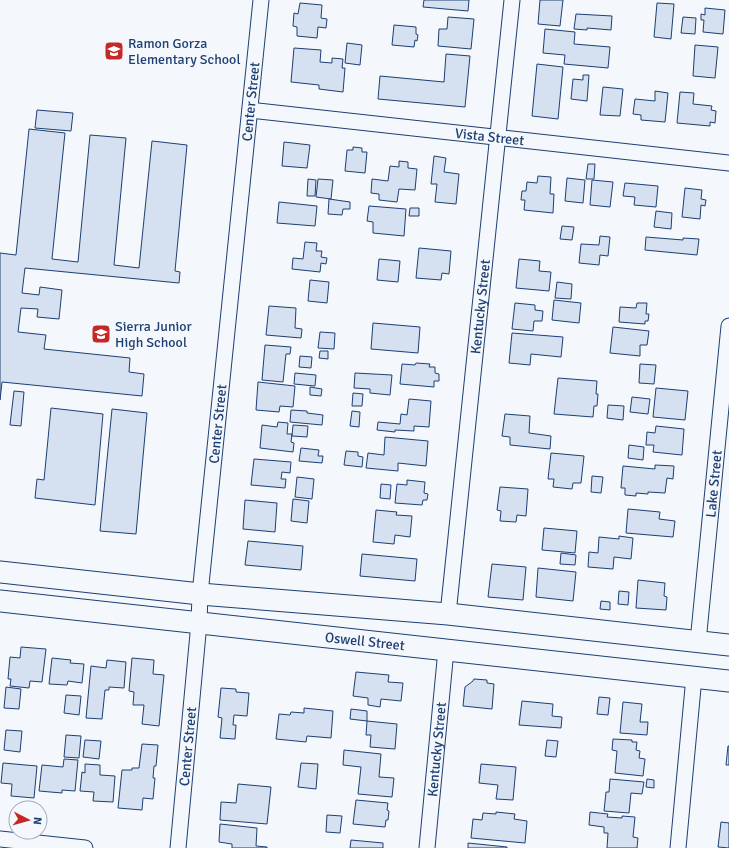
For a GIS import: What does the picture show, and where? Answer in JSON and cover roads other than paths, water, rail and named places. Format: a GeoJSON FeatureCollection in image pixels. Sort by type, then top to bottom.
{"type":"FeatureCollection","features":[{"type":"Feature","properties":{"kind":"main road"},"geometry":{"type":"LineString","coordinates":[[0,572],[200,594],[448,614],[729,645]]}},
{"type":"Feature","properties":{"kind":"main road","name":"Oswell Street"},"geometry":{"type":"LineString","coordinates":[[0,601],[729,681]]}},
{"type":"Feature","properties":{"kind":"street","name":"Center Street"},"geometry":{"type":"LineString","coordinates":[[178,848],[200,594],[261,0]]}},
{"type":"Feature","properties":{"kind":"street","name":"Kentucky Street"},"geometry":{"type":"LineString","coordinates":[[448,614],[512,0]]}},
{"type":"Feature","properties":{"kind":"street","name":"Vista Street"},"geometry":{"type":"LineString","coordinates":[[250,110],[729,163]]}},
{"type":"Feature","properties":{"kind":"street","name":"Lake Street"},"geometry":{"type":"LineString","coordinates":[[698,642],[729,326]]}},
{"type":"Feature","properties":{"kind":"street","name":"Kentucky Street"},"geometry":{"type":"LineString","coordinates":[[427,848],[446,650]]}},
{"type":"Feature","properties":{"kind":"street"},"geometry":{"type":"LineString","coordinates":[[678,848],[694,677]]}},
{"type":"Feature","properties":{"kind":"street"},"geometry":{"type":"LineString","coordinates":[[0,839],[85,848]]}},
{"type":"Feature","properties":{"kind":"place","name":"Ramon Gorza Elementary School"},"geometry":{"type":"Point","coordinates":[114,51]}},
{"type":"Feature","properties":{"kind":"place","name":"Sierra Junior High School"},"geometry":{"type":"Point","coordinates":[101,334]}}]}
